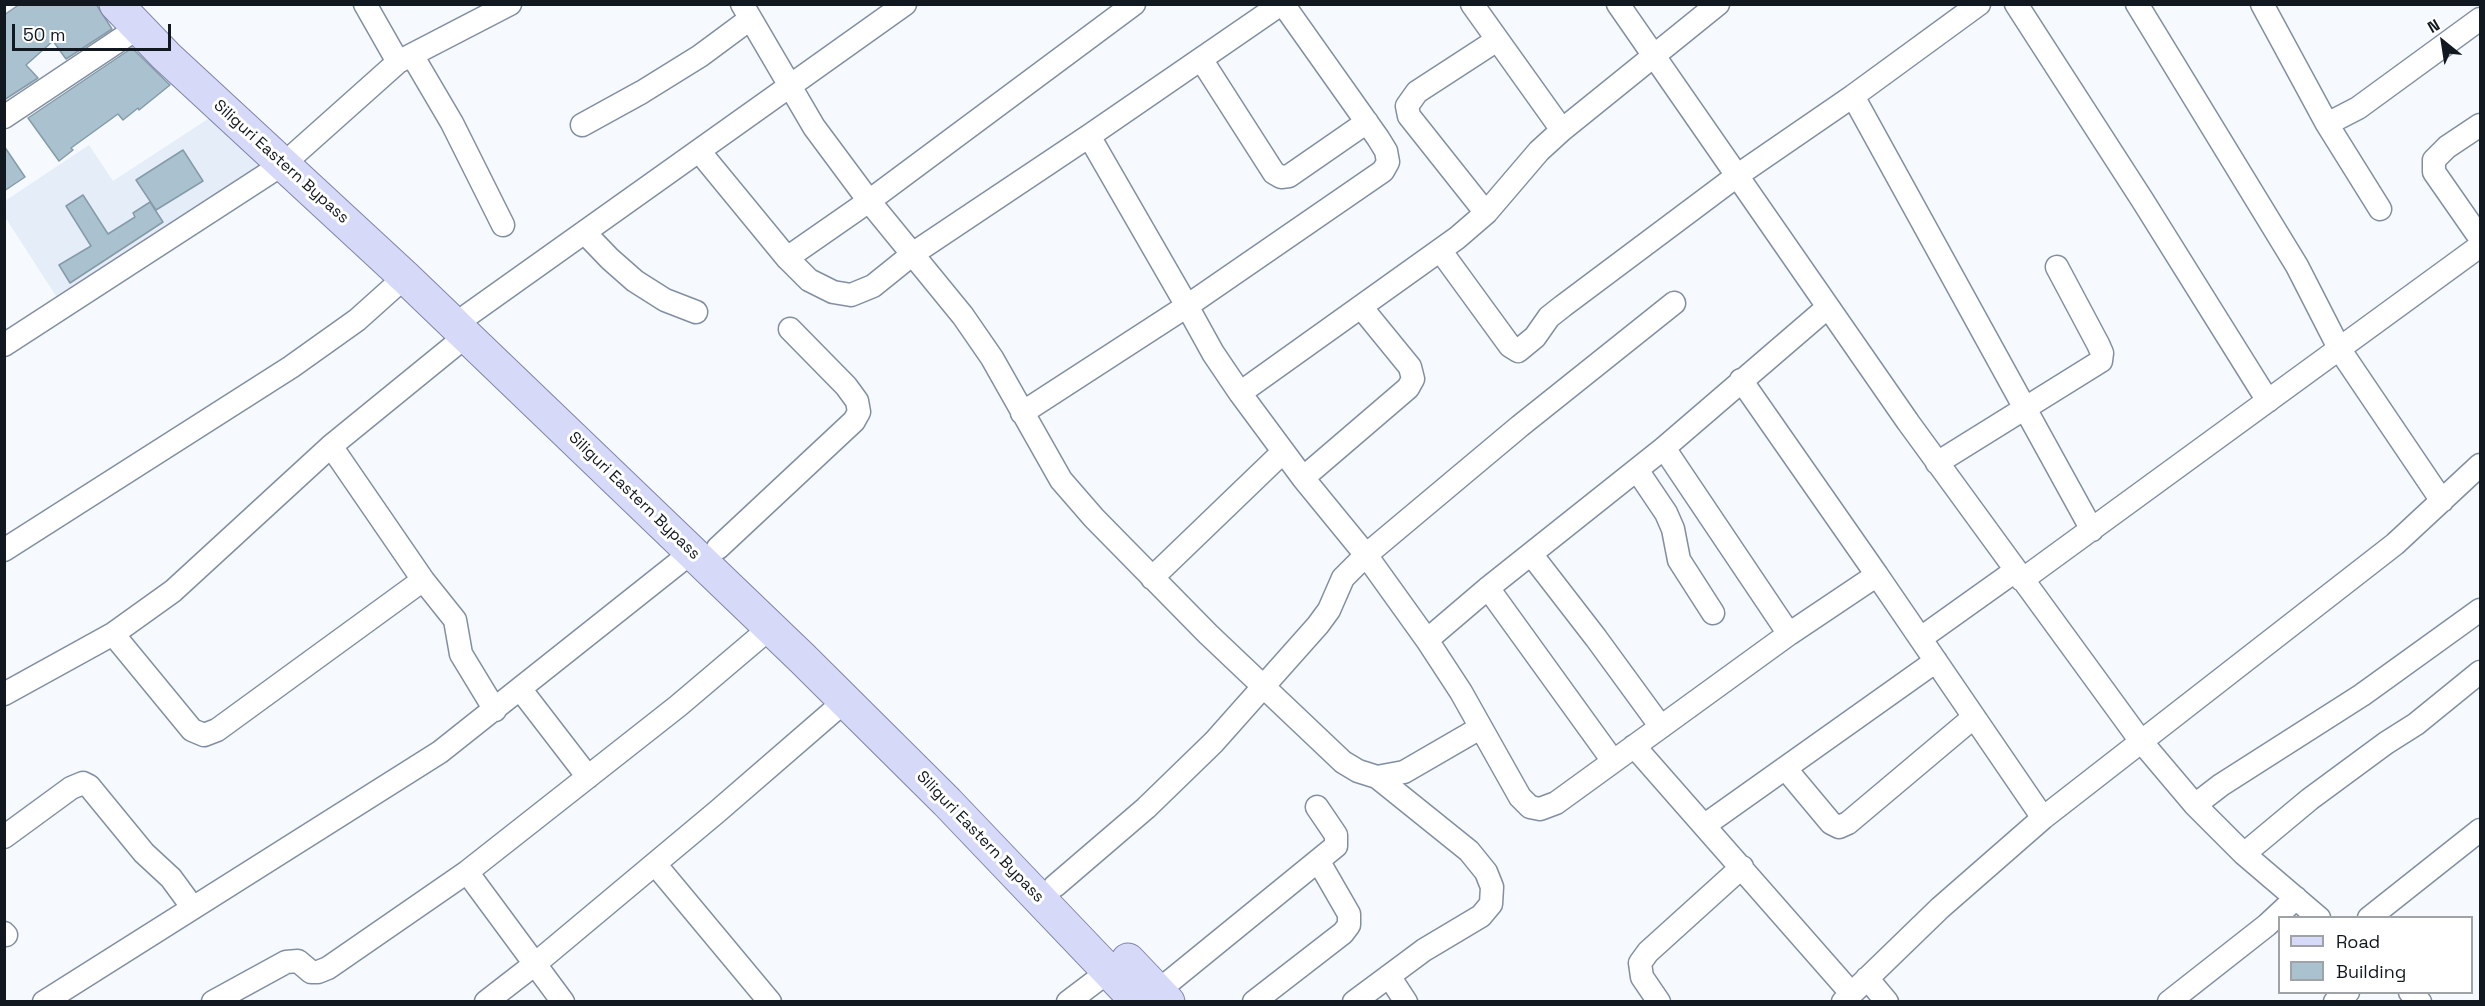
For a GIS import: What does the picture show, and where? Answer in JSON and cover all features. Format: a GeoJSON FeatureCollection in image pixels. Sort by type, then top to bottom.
{"type":"FeatureCollection","features":[{"type":"Feature","properties":{"kind":"main road","name":"Siliguri Eastern Bypass"},"geometry":{"type":"LineString","coordinates":[[116,4],[143,16],[166,56],[290,159],[346,195],[467,325],[705,550],[770,628],[946,802],[1109,971],[1155,998]]}},
{"type":"Feature","properties":{"kind":"main road","name":"Siliguri Eastern Bypass"},"geometry":{"type":"LineString","coordinates":[[290,159],[308,185],[405,277],[467,325]]}},
{"type":"Feature","properties":{"kind":"main road","name":"Siliguri Eastern Bypass"},"geometry":{"type":"LineString","coordinates":[[705,550],[766,594],[1055,886],[1155,998]]}},
{"type":"Feature","properties":{"kind":"street"},"geometry":{"type":"LineString","coordinates":[[364,4],[452,123],[503,225]]}},
{"type":"Feature","properties":{"kind":"street"},"geometry":{"type":"LineString","coordinates":[[4,345],[290,159],[405,59],[510,4]]}},
{"type":"Feature","properties":{"kind":"street"},"geometry":{"type":"LineString","coordinates":[[4,694],[113,634],[173,591],[467,325],[585,233],[905,4]]}},
{"type":"Feature","properties":{"kind":"street"},"geometry":{"type":"LineString","coordinates":[[787,258],[869,201],[1134,4]]}},
{"type":"Feature","properties":{"kind":"street"},"geometry":{"type":"LineString","coordinates":[[699,151],[787,258],[809,280],[832,292],[851,295],[873,286],[914,253],[1282,4],[1386,151],[1388,162],[1383,171],[1187,306],[1022,413]]}},
{"type":"Feature","properties":{"kind":"street"},"geometry":{"type":"LineString","coordinates":[[1472,4],[1562,130]]}},
{"type":"Feature","properties":{"kind":"street"},"geometry":{"type":"LineString","coordinates":[[1618,4],[1937,463],[2140,740],[2194,805],[2244,854],[2317,916]]}},
{"type":"Feature","properties":{"kind":"street"},"geometry":{"type":"LineString","coordinates":[[1240,393],[1440,250],[1486,213],[1539,151],[1562,130],[1718,4]]}},
{"type":"Feature","properties":{"kind":"street"},"geometry":{"type":"LineString","coordinates":[[1440,250],[1509,346],[1518,351],[1535,338],[1550,317],[1563,306],[1738,175],[1853,96],[1979,4]]}},
{"type":"Feature","properties":{"kind":"street"},"geometry":{"type":"LineString","coordinates":[[2016,4],[2268,401]]}},
{"type":"Feature","properties":{"kind":"street"},"geometry":{"type":"LineString","coordinates":[[2138,4],[2298,266],[2340,350],[2442,501]]}},
{"type":"Feature","properties":{"kind":"street"},"geometry":{"type":"LineString","coordinates":[[2266,6],[2327,124],[2380,208]]}},
{"type":"Feature","properties":{"kind":"street"},"geometry":{"type":"LineString","coordinates":[[582,125],[700,56],[746,12],[814,126],[869,201],[914,253],[963,316],[992,358],[1061,480],[1152,578],[1343,762],[1358,771],[1377,777],[1469,851],[1486,872],[1492,887],[1491,904],[1481,916],[1424,950],[1354,1002]]}},
{"type":"Feature","properties":{"kind":"street"},"geometry":{"type":"LineString","coordinates":[[4,117],[143,16]]}},
{"type":"Feature","properties":{"kind":"street"},"geometry":{"type":"LineString","coordinates":[[2327,124],[2358,108],[2481,19]]}},
{"type":"Feature","properties":{"kind":"street"},"geometry":{"type":"LineString","coordinates":[[1486,213],[1409,116],[1407,106],[1417,93],[1497,40]]}},
{"type":"Feature","properties":{"kind":"street"},"geometry":{"type":"LineString","coordinates":[[1201,59],[1274,173],[1281,177],[1289,176],[1367,123]]}},
{"type":"Feature","properties":{"kind":"street"},"geometry":{"type":"LineString","coordinates":[[1853,96],[2092,530]]}},
{"type":"Feature","properties":{"kind":"street"},"geometry":{"type":"LineString","coordinates":[[2481,125],[2447,147],[2434,160],[2434,172],[2481,238]]}},
{"type":"Feature","properties":{"kind":"street"},"geometry":{"type":"LineString","coordinates":[[1089,136],[1213,353],[1283,452],[1366,555],[1427,640],[1461,692],[1520,797],[1530,807],[1540,809],[1556,803],[1789,634],[1877,575]]}},
{"type":"Feature","properties":{"kind":"street"},"geometry":{"type":"LineString","coordinates":[[585,233],[610,260],[635,281],[665,300],[696,312]]}},
{"type":"Feature","properties":{"kind":"street"},"geometry":{"type":"LineString","coordinates":[[1921,638],[2092,530],[2481,246]]}},
{"type":"Feature","properties":{"kind":"street"},"geometry":{"type":"LineString","coordinates":[[1937,463],[2101,361],[2102,353],[2098,344],[2057,267]]}},
{"type":"Feature","properties":{"kind":"street"},"geometry":{"type":"LineString","coordinates":[[4,550],[291,367],[357,320],[405,277]]}},
{"type":"Feature","properties":{"kind":"street"},"geometry":{"type":"LineString","coordinates":[[1055,886],[1146,808],[1214,742],[1318,625],[1329,610],[1343,578],[1366,555],[1520,426],[1674,303]]}},
{"type":"Feature","properties":{"kind":"street"},"geometry":{"type":"LineString","coordinates":[[1303,478],[1408,388],[1413,379],[1410,367],[1360,307]]}},
{"type":"Feature","properties":{"kind":"street"},"geometry":{"type":"LineString","coordinates":[[1427,640],[1488,588],[1664,448],[1740,380],[1828,307]]}},
{"type":"Feature","properties":{"kind":"street"},"geometry":{"type":"LineString","coordinates":[[44,1002],[440,752],[705,550],[854,421],[859,412],[857,400],[790,329]]}},
{"type":"Feature","properties":{"kind":"street"},"geometry":{"type":"LineString","coordinates":[[1740,380],[1921,638],[2043,818]]}},
{"type":"Feature","properties":{"kind":"street"},"geometry":{"type":"LineString","coordinates":[[332,446],[423,580],[455,620],[461,654],[495,710]]}},
{"type":"Feature","properties":{"kind":"street"},"geometry":{"type":"LineString","coordinates":[[1664,448],[1789,634]]}},
{"type":"Feature","properties":{"kind":"street"},"geometry":{"type":"LineString","coordinates":[[1152,578],[1283,452]]}},
{"type":"Feature","properties":{"kind":"street"},"geometry":{"type":"LineString","coordinates":[[1853,991],[1940,908],[2043,818],[2395,543],[2481,465]]}},
{"type":"Feature","properties":{"kind":"street"},"geometry":{"type":"LineString","coordinates":[[1637,470],[1666,513],[1673,529],[1679,560],[1713,613]]}},
{"type":"Feature","properties":{"kind":"street"},"geometry":{"type":"LineString","coordinates":[[1531,554],[1661,727]]}},
{"type":"Feature","properties":{"kind":"street"},"geometry":{"type":"LineString","coordinates":[[113,634],[192,730],[204,735],[217,730],[423,580]]}},
{"type":"Feature","properties":{"kind":"street"},"geometry":{"type":"LineString","coordinates":[[1488,588],[1614,761]]}},
{"type":"Feature","properties":{"kind":"street"},"geometry":{"type":"LineString","coordinates":[[2194,805],[2221,785],[2362,695],[2481,610]]}},
{"type":"Feature","properties":{"kind":"street"},"geometry":{"type":"LineString","coordinates":[[213,1002],[286,962],[298,962],[310,972],[328,968],[467,872],[678,706],[770,628]]}},
{"type":"Feature","properties":{"kind":"street"},"geometry":{"type":"LineString","coordinates":[[1705,825],[1936,661]]}},
{"type":"Feature","properties":{"kind":"street"},"geometry":{"type":"LineString","coordinates":[[2244,854],[2310,799],[2386,742],[2416,724],[2481,672]]}},
{"type":"Feature","properties":{"kind":"street"},"geometry":{"type":"LineString","coordinates":[[521,690],[588,777]]}},
{"type":"Feature","properties":{"kind":"street"},"geometry":{"type":"LineString","coordinates":[[486,1002],[655,864],[845,701]]}},
{"type":"Feature","properties":{"kind":"street"},"geometry":{"type":"LineString","coordinates":[[1785,768],[1831,823],[1839,826],[1848,824],[1974,717]]}},
{"type":"Feature","properties":{"kind":"street"},"geometry":{"type":"LineString","coordinates":[[1377,777],[1404,772],[1480,728]]}},
{"type":"Feature","properties":{"kind":"street"},"geometry":{"type":"LineString","coordinates":[[1634,746],[1853,991],[1887,1002]]}},
{"type":"Feature","properties":{"kind":"street"},"geometry":{"type":"LineString","coordinates":[[4,837],[71,788],[83,783],[89,786],[144,853],[171,878],[193,908]]}},
{"type":"Feature","properties":{"kind":"street"},"geometry":{"type":"LineString","coordinates":[[1155,998],[1336,846],[1336,835],[1317,807]]}},
{"type":"Feature","properties":{"kind":"street"},"geometry":{"type":"LineString","coordinates":[[2372,916],[2481,830]]}},
{"type":"Feature","properties":{"kind":"street"},"geometry":{"type":"LineString","coordinates":[[1254,1002],[1343,933],[1350,925],[1348,915],[1318,862]]}},
{"type":"Feature","properties":{"kind":"street"},"geometry":{"type":"LineString","coordinates":[[655,864],[770,1002]]}},
{"type":"Feature","properties":{"kind":"street"},"geometry":{"type":"LineString","coordinates":[[1659,1002],[1642,977],[1640,963],[1648,952],[1742,867]]}},
{"type":"Feature","properties":{"kind":"street"},"geometry":{"type":"LineString","coordinates":[[467,872],[563,1002]]}},
{"type":"Feature","properties":{"kind":"street"},"geometry":{"type":"LineString","coordinates":[[2169,1002],[2267,925],[2296,898]]}},
{"type":"Feature","properties":{"kind":"street"},"geometry":{"type":"LineString","coordinates":[[1068,1002],[1109,971]]}},
{"type":"Feature","properties":{"kind":"street"},"geometry":{"type":"LineString","coordinates":[[1389,976],[1406,1002]]}},
{"type":"Feature","properties":{"kind":"shaded area"},"geometry":{"type":"Polygon","coordinates":[[[211,117],[261,166],[58,299],[5,217],[5,201],[89,145],[113,181],[211,117]]]}},
{"type":"Feature","properties":{"kind":"building"},"geometry":{"type":"Polygon","coordinates":[[[20,4],[96,4],[112,29],[66,59],[53,41],[26,65],[38,78],[4,100],[4,15],[20,4]]]}},
{"type":"Feature","properties":{"kind":"building"},"geometry":{"type":"Polygon","coordinates":[[[132,48],[170,85],[123,120],[118,114],[71,148],[73,150],[59,161],[28,118],[132,48]]]}},
{"type":"Feature","properties":{"kind":"building"},"geometry":{"type":"Polygon","coordinates":[[[4,146],[25,177],[4,191],[4,146]]]}},
{"type":"Feature","properties":{"kind":"building"},"geometry":{"type":"Polygon","coordinates":[[[183,150],[203,181],[156,210],[136,180],[183,150]]]}},
{"type":"Feature","properties":{"kind":"building"},"geometry":{"type":"Polygon","coordinates":[[[83,195],[108,234],[135,217],[133,213],[150,202],[163,222],[70,283],[59,265],[91,246],[66,206],[83,195]]]}}]}
